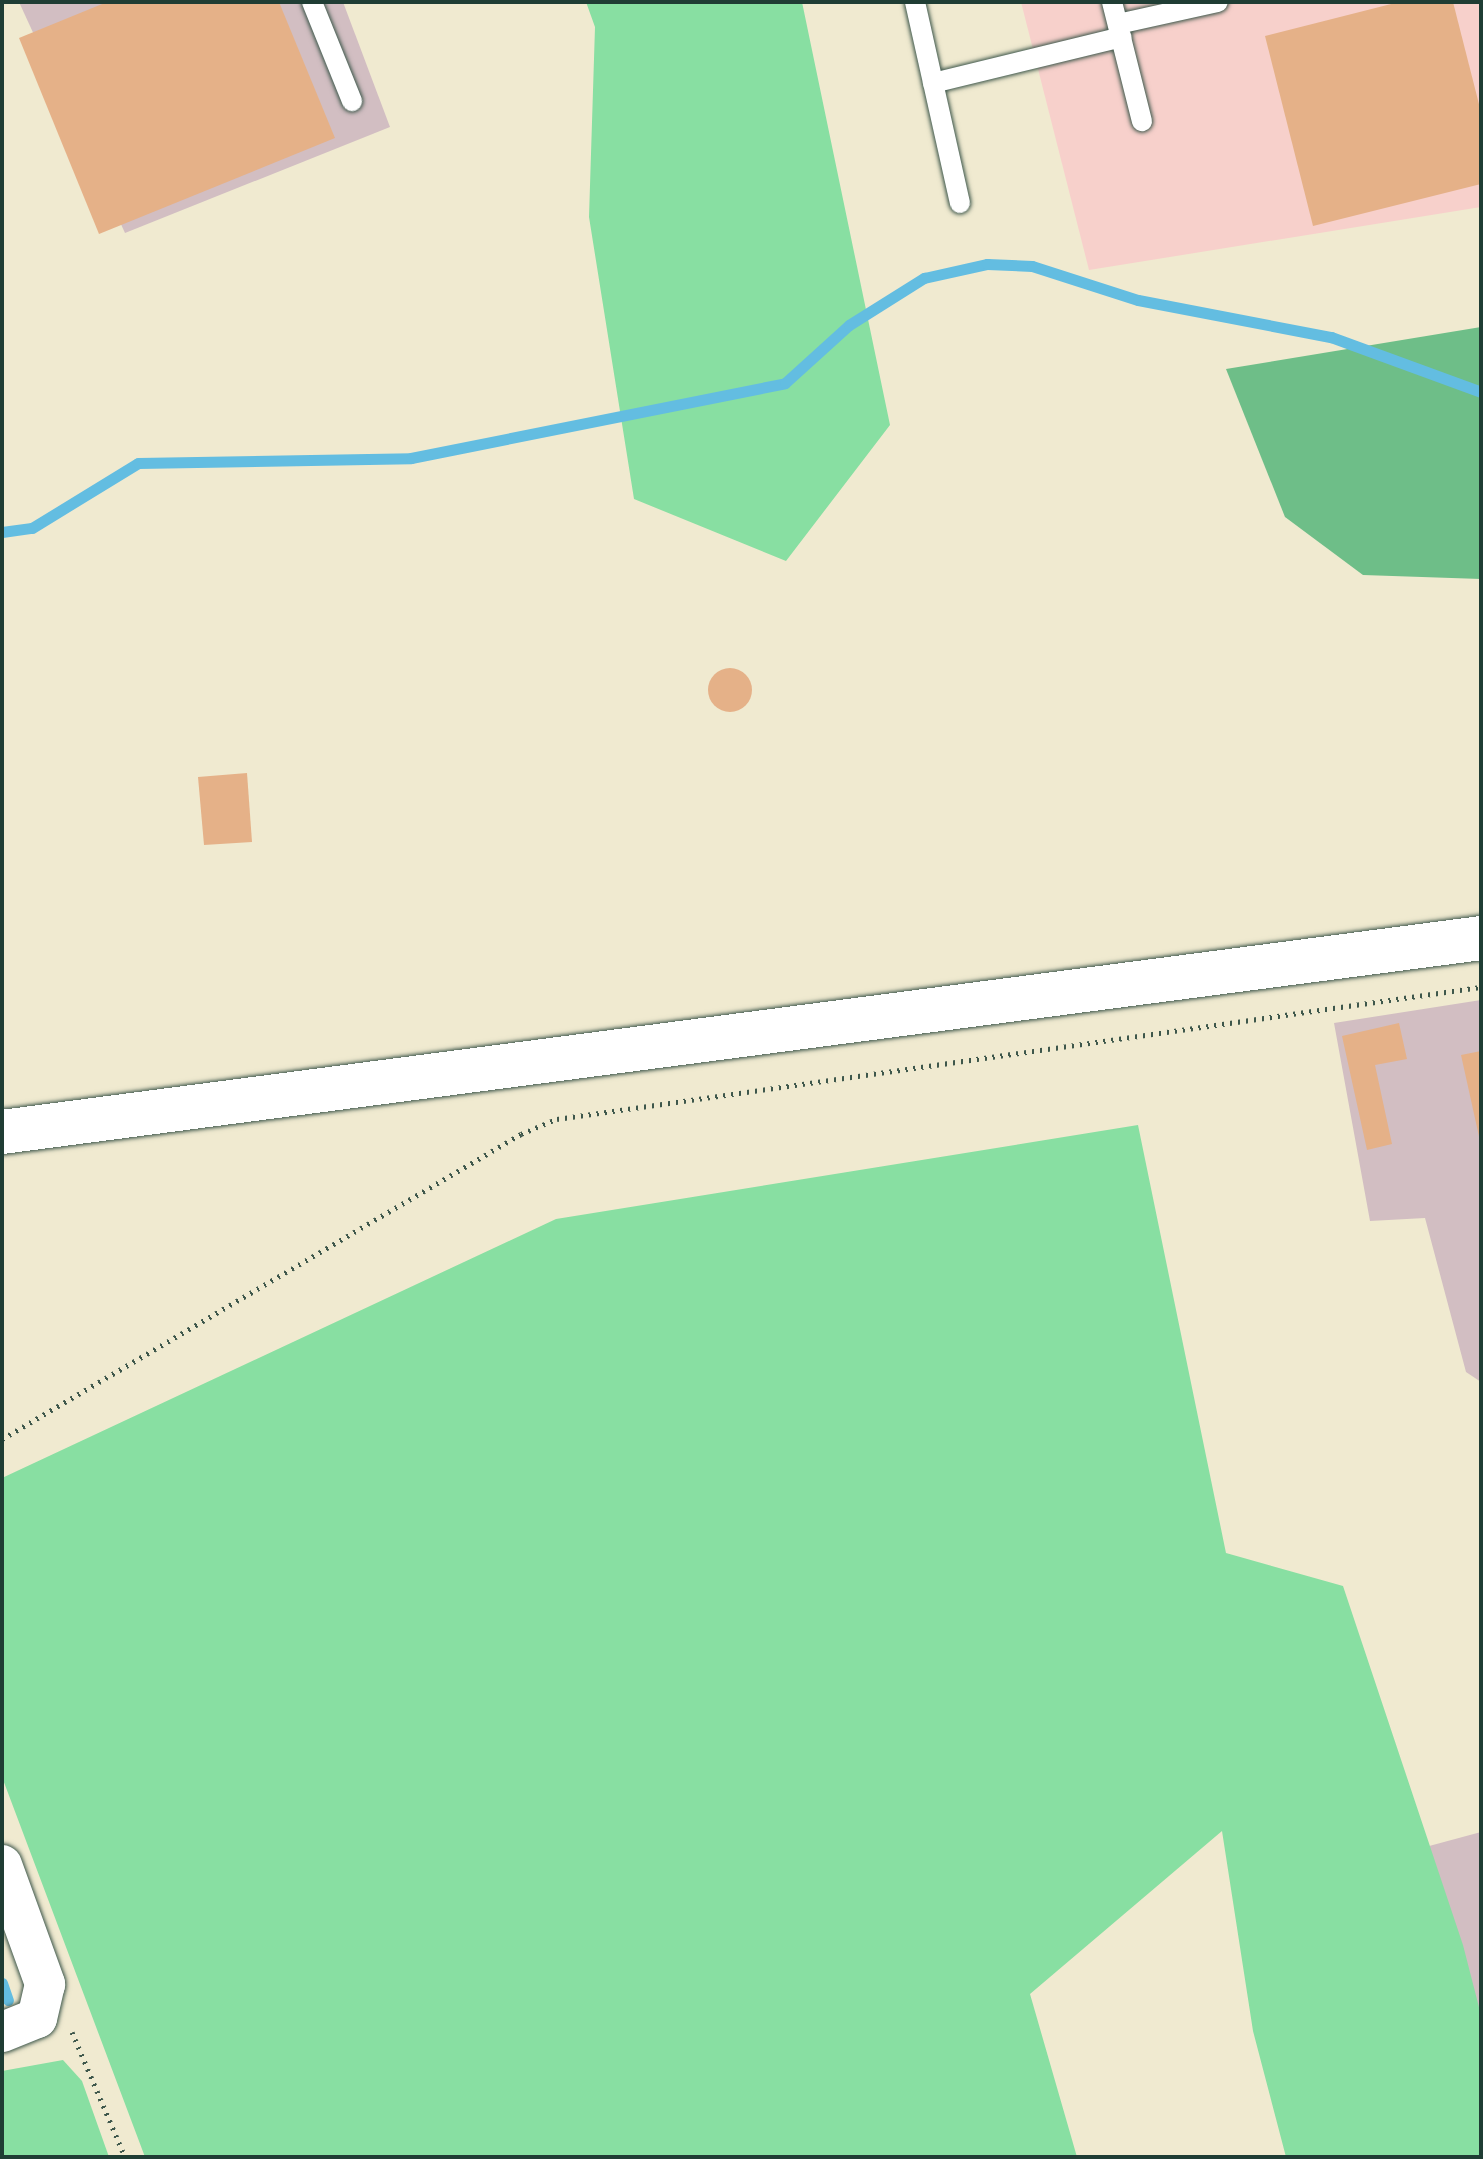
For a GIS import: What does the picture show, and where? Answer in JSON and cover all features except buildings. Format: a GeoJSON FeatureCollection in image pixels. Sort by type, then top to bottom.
{"type":"FeatureCollection","features":[{"type":"Feature","properties":{"kind":"street"},"geometry":{"type":"LineString","coordinates":[[2,1132],[1481,938]]}},
{"type":"Feature","properties":{"kind":"street"},"geometry":{"type":"LineString","coordinates":[[2,1865],[45,1984],[28,2018]]}},
{"type":"Feature","properties":{"kind":"lane"},"geometry":{"type":"LineString","coordinates":[[312,2],[352,101]]}},
{"type":"Feature","properties":{"kind":"lane"},"geometry":{"type":"LineString","coordinates":[[915,2],[960,203]]}},
{"type":"Feature","properties":{"kind":"lane"},"geometry":{"type":"LineString","coordinates":[[1112,2],[1142,121]]}},
{"type":"Feature","properties":{"kind":"lane"},"geometry":{"type":"LineString","coordinates":[[933,83],[1218,2]]}},
{"type":"Feature","properties":{"kind":"path"},"geometry":{"type":"LineString","coordinates":[[2,1439],[521,1134],[557,1119],[1481,987]]}},
{"type":"Feature","properties":{"kind":"path"},"geometry":{"type":"LineString","coordinates":[[28,2018],[66,2021],[78,2042],[125,2157]]}},
{"type":"Feature","properties":{"kind":"shaded area"},"geometry":{"type":"Polygon","coordinates":[[[19,2],[343,2],[390,127],[125,233],[19,2]]]}},
{"type":"Feature","properties":{"kind":"shaded area"},"geometry":{"type":"Polygon","coordinates":[[[1021,2],[1481,2],[1481,207],[1089,270],[1021,2]]]}},
{"type":"Feature","properties":{"kind":"shaded area"},"geometry":{"type":"Polygon","coordinates":[[[1481,1000],[1481,1382],[1466,1372],[1425,1218],[1370,1221],[1334,1023],[1481,1000]]]}},
{"type":"Feature","properties":{"kind":"shaded area"},"geometry":{"type":"Polygon","coordinates":[[[1481,1832],[1481,2145],[1407,1852],[1481,1832]]]}},
{"type":"Feature","properties":{"kind":"green space"},"geometry":{"type":"Polygon","coordinates":[[[586,2],[802,2],[890,425],[786,561],[634,499],[589,217],[595,27],[586,2]]]}},
{"type":"Feature","properties":{"kind":"green space"},"geometry":{"type":"Polygon","coordinates":[[[1481,327],[1481,579],[1363,575],[1285,517],[1226,369],[1481,327]]]}},
{"type":"Feature","properties":{"kind":"green space"},"geometry":{"type":"Polygon","coordinates":[[[1138,1125],[1226,1553],[1343,1586],[1463,1945],[1481,2015],[1481,2157],[1286,2157],[1253,2031],[1222,1831],[1030,1994],[1077,2157],[145,2157],[2,1777],[2,1478],[556,1219],[1138,1125]]]}},
{"type":"Feature","properties":{"kind":"green space"},"geometry":{"type":"Polygon","coordinates":[[[63,2060],[82,2081],[109,2157],[2,2157],[2,2071],[63,2060]]]}},
{"type":"Feature","properties":{"kind":"waterway"},"geometry":{"type":"LineString","coordinates":[[2,532],[32,528],[138,463],[411,458],[785,383],[849,325],[924,278],[987,264],[1032,266],[1138,300],[1331,337],[1481,392]]}},
{"type":"Feature","properties":{"kind":"waterway"},"geometry":{"type":"LineString","coordinates":[[2,1983],[8,2000]]}}]}
